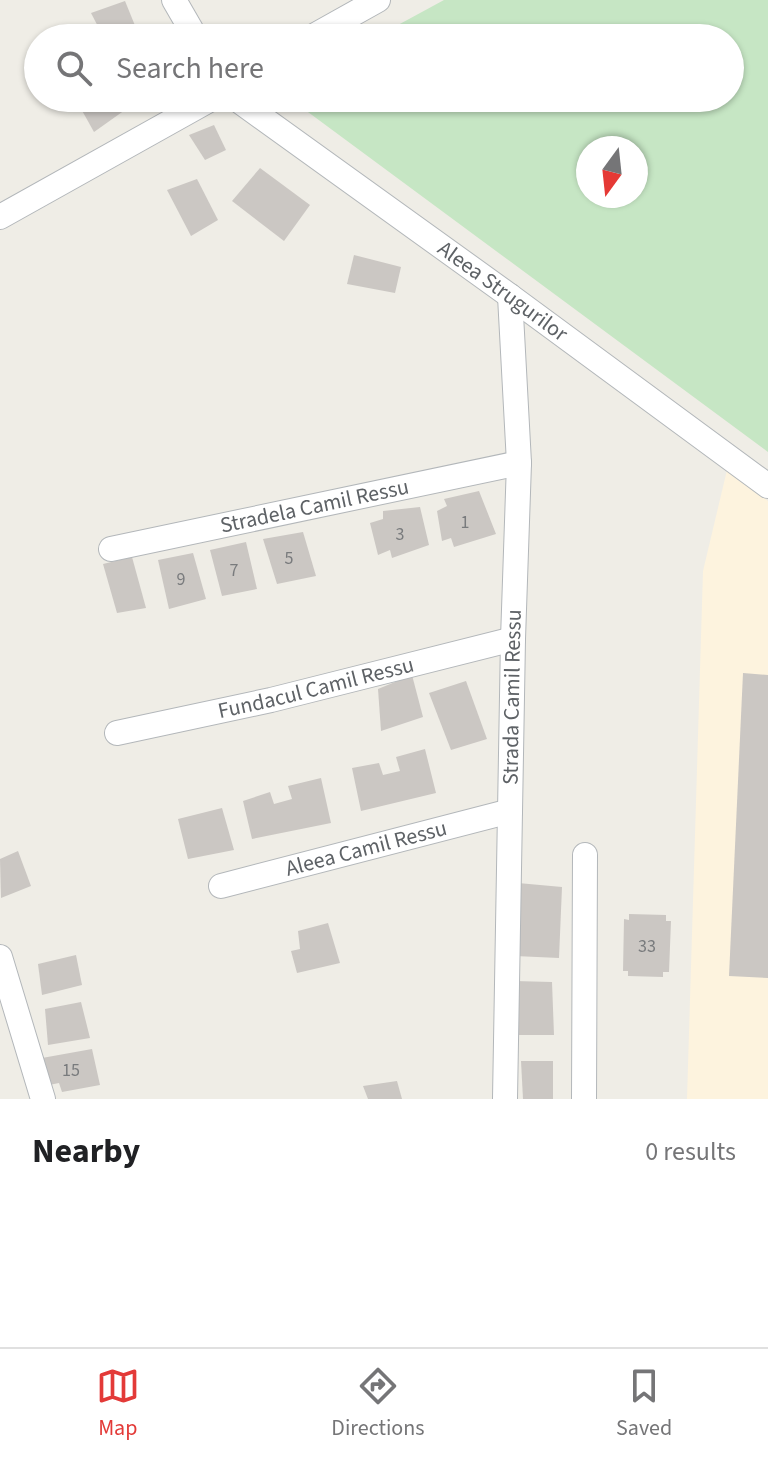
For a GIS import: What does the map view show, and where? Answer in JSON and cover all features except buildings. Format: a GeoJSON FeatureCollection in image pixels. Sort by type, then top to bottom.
{"type":"FeatureCollection","features":[{"type":"Feature","properties":{"kind":"street"},"geometry":{"type":"LineString","coordinates":[[174,0],[188,24]]}},
{"type":"Feature","properties":{"kind":"street"},"geometry":{"type":"LineString","coordinates":[[335,24],[378,0]]}},
{"type":"Feature","properties":{"kind":"street"},"geometry":{"type":"LineString","coordinates":[[0,217],[188,112]]}},
{"type":"Feature","properties":{"kind":"street","name":"Aleea Strugurilor"},"geometry":{"type":"LineString","coordinates":[[254,112],[768,486]]}},
{"type":"Feature","properties":{"kind":"street","name":"Strada Camil Ressu"},"geometry":{"type":"LineString","coordinates":[[505,1099],[519,463],[510,296]]}},
{"type":"Feature","properties":{"kind":"street","name":"Stradela Camil Ressu"},"geometry":{"type":"LineString","coordinates":[[111,549],[519,463]]}},
{"type":"Feature","properties":{"kind":"street","name":"Fundacul Camil Ressu"},"geometry":{"type":"LineString","coordinates":[[117,733],[271,700],[513,639]]}},
{"type":"Feature","properties":{"kind":"street","name":"Aleea Camil Ressu"},"geometry":{"type":"LineString","coordinates":[[221,886],[510,811]]}},
{"type":"Feature","properties":{"kind":"street"},"geometry":{"type":"LineString","coordinates":[[584,1099],[585,855]]}},
{"type":"Feature","properties":{"kind":"street"},"geometry":{"type":"LineString","coordinates":[[0,957],[43,1099]]}},
{"type":"Feature","properties":{"kind":"shaded area"},"geometry":{"type":"Polygon","coordinates":[[[727,470],[768,501],[768,1099],[687,1099],[703,571],[727,470]]]}},
{"type":"Feature","properties":{"kind":"green space"},"geometry":{"type":"Polygon","coordinates":[[[444,0],[768,0],[768,452],[308,112],[744,112],[744,24],[400,24],[444,0]]]}}]}
